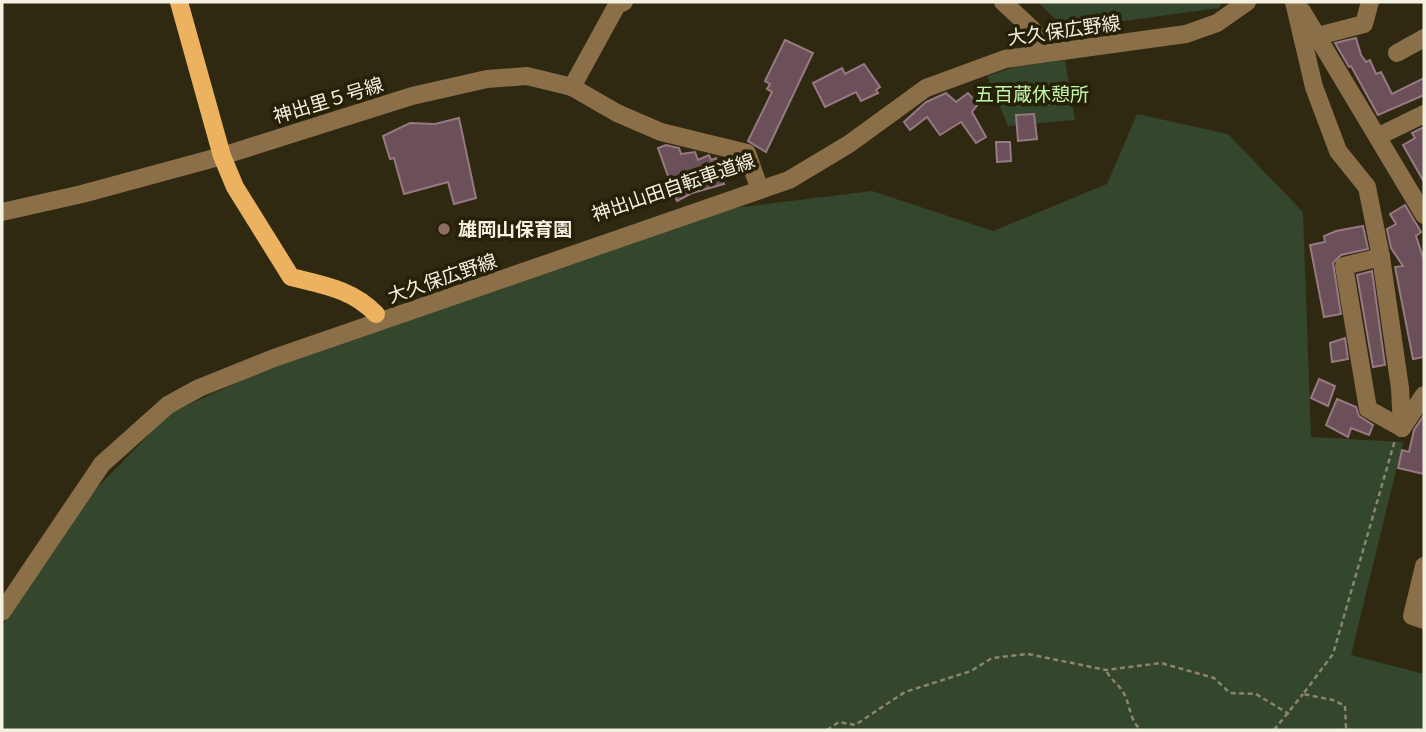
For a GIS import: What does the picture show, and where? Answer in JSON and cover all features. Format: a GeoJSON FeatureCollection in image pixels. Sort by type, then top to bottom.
{"type":"FeatureCollection","features":[{"type":"Feature","properties":{"kind":"main road"},"geometry":{"type":"LineString","coordinates":[[179,2],[222,156],[236,187],[291,277],[341,289],[362,300],[380,317]]}},
{"type":"Feature","properties":{"kind":"street"},"geometry":{"type":"LineString","coordinates":[[572,87],[617,5],[624,2]]}},
{"type":"Feature","properties":{"kind":"street"},"geometry":{"type":"LineString","coordinates":[[1003,2],[1034,31],[1040,54]]}},
{"type":"Feature","properties":{"kind":"street","name":"大久保広野線"},"geometry":{"type":"LineString","coordinates":[[2,611],[102,464],[168,405],[199,388],[380,317],[789,180],[849,144],[926,88],[1005,59],[1186,34],[1217,23],[1247,2]]}},
{"type":"Feature","properties":{"kind":"street"},"geometry":{"type":"LineString","coordinates":[[1295,2],[1379,136],[1424,215]]}},
{"type":"Feature","properties":{"kind":"street"},"geometry":{"type":"LineString","coordinates":[[1295,2],[1314,87],[1338,150],[1367,187],[1381,257],[1400,388],[1402,428]]}},
{"type":"Feature","properties":{"kind":"street"},"geometry":{"type":"LineString","coordinates":[[1318,36],[1364,24],[1370,2]]}},
{"type":"Feature","properties":{"kind":"street"},"geometry":{"type":"LineString","coordinates":[[1397,53],[1424,38]]}},
{"type":"Feature","properties":{"kind":"street","name":"神出里５号線"},"geometry":{"type":"LineString","coordinates":[[2,212],[82,194],[222,156],[316,123],[487,79],[527,76],[572,87],[617,113],[661,132],[747,153],[760,190]]}},
{"type":"Feature","properties":{"kind":"street"},"geometry":{"type":"LineString","coordinates":[[1379,136],[1424,114]]}},
{"type":"Feature","properties":{"kind":"street"},"geometry":{"type":"LineString","coordinates":[[1381,257],[1343,266],[1368,409],[1402,428]]}},
{"type":"Feature","properties":{"kind":"street"},"geometry":{"type":"LineString","coordinates":[[1402,428],[1424,396]]}},
{"type":"Feature","properties":{"kind":"street"},"geometry":{"type":"LineString","coordinates":[[1424,566],[1412,616],[1424,620]]}},
{"type":"Feature","properties":{"kind":"path"},"geometry":{"type":"LineString","coordinates":[[1274,730],[1333,654],[1365,540],[1372,527],[1394,443],[1402,428]]}},
{"type":"Feature","properties":{"kind":"path"},"geometry":{"type":"LineString","coordinates":[[827,730],[839,722],[855,724],[905,692],[971,671],[992,658],[1028,654],[1106,670],[1161,663],[1213,678],[1230,693],[1256,694],[1289,714]]}},
{"type":"Feature","properties":{"kind":"path"},"geometry":{"type":"LineString","coordinates":[[1106,670],[1111,681],[1123,690],[1128,712],[1141,730]]}},
{"type":"Feature","properties":{"kind":"path"},"geometry":{"type":"LineString","coordinates":[[1304,694],[1333,700],[1345,706],[1345,729],[1352,730]]}},
{"type":"Feature","properties":{"kind":"green space"},"geometry":{"type":"Polygon","coordinates":[[[1038,2],[1222,2],[1219,8],[1066,29],[1038,2]]]}},
{"type":"Feature","properties":{"kind":"green space","name":"五百蔵休憩所"},"geometry":{"type":"Polygon","coordinates":[[[1065,60],[1075,120],[1008,126],[987,76],[1018,66],[1065,60]]]}},
{"type":"Feature","properties":{"kind":"green space"},"geometry":{"type":"Polygon","coordinates":[[[1137,114],[1228,134],[1303,212],[1311,437],[1403,442],[1351,655],[1424,674],[1424,730],[2,730],[2,627],[52,534],[170,413],[275,365],[726,209],[872,191],[993,231],[1107,184],[1137,114]]]}},
{"type":"Feature","properties":{"kind":"building"},"geometry":{"type":"Polygon","coordinates":[[[1356,38],[1361,55],[1366,62],[1370,60],[1376,74],[1381,72],[1392,94],[1424,78],[1424,95],[1378,115],[1335,43],[1356,38]]]}},
{"type":"Feature","properties":{"kind":"building"},"geometry":{"type":"Polygon","coordinates":[[[785,40],[813,53],[766,152],[748,141],[772,92],[767,89],[770,84],[765,81],[785,40]]]}},
{"type":"Feature","properties":{"kind":"building"},"geometry":{"type":"Polygon","coordinates":[[[864,64],[880,87],[876,90],[878,93],[861,101],[856,92],[825,107],[813,83],[842,68],[845,74],[864,64]]]}},
{"type":"Feature","properties":{"kind":"building"},"geometry":{"type":"Polygon","coordinates":[[[946,93],[956,102],[968,93],[978,104],[972,112],[986,137],[976,143],[961,122],[940,135],[927,117],[910,130],[904,122],[926,102],[946,93]]]}},
{"type":"Feature","properties":{"kind":"building"},"geometry":{"type":"Polygon","coordinates":[[[1034,114],[1037,139],[1018,141],[1016,115],[1034,114]]]}},
{"type":"Feature","properties":{"kind":"building"},"geometry":{"type":"Polygon","coordinates":[[[459,118],[476,198],[454,204],[448,182],[404,194],[394,158],[390,159],[383,136],[410,123],[435,124],[459,118]]]}},
{"type":"Feature","properties":{"kind":"building"},"geometry":{"type":"Polygon","coordinates":[[[1424,127],[1424,182],[1403,145],[1415,138],[1412,133],[1424,127]]]}},
{"type":"Feature","properties":{"kind":"building"},"geometry":{"type":"Polygon","coordinates":[[[996,142],[1010,142],[1011,161],[997,162],[996,142]]]}},
{"type":"Feature","properties":{"kind":"building"},"geometry":{"type":"Polygon","coordinates":[[[666,145],[679,148],[681,154],[695,152],[698,160],[709,155],[711,160],[716,158],[724,184],[692,193],[677,201],[658,148],[666,145]]]}},
{"type":"Feature","properties":{"kind":"building"},"geometry":{"type":"Polygon","coordinates":[[[1405,205],[1421,232],[1416,236],[1424,260],[1424,357],[1413,359],[1395,267],[1403,266],[1391,248],[1387,229],[1396,224],[1390,214],[1405,205]]]}},
{"type":"Feature","properties":{"kind":"building"},"geometry":{"type":"Polygon","coordinates":[[[1363,226],[1368,249],[1341,255],[1333,263],[1341,314],[1324,317],[1310,245],[1325,242],[1324,236],[1336,231],[1363,226]]]}},
{"type":"Feature","properties":{"kind":"building"},"geometry":{"type":"Polygon","coordinates":[[[1372,271],[1385,365],[1373,367],[1357,275],[1372,271]]]}},
{"type":"Feature","properties":{"kind":"building"},"geometry":{"type":"Polygon","coordinates":[[[1345,338],[1348,359],[1332,362],[1330,343],[1345,338]]]}},
{"type":"Feature","properties":{"kind":"building"},"geometry":{"type":"Polygon","coordinates":[[[1319,379],[1335,386],[1328,406],[1311,398],[1319,379]]]}},
{"type":"Feature","properties":{"kind":"building"},"geometry":{"type":"Polygon","coordinates":[[[1337,399],[1356,407],[1359,416],[1373,425],[1369,435],[1351,428],[1348,437],[1326,425],[1337,399]]]}},
{"type":"Feature","properties":{"kind":"building"},"geometry":{"type":"Polygon","coordinates":[[[1424,415],[1424,474],[1398,468],[1402,450],[1409,452],[1414,430],[1424,415]]]}},
{"type":"Feature","properties":{"kind":"place","name":"雄岡山保育園"},"geometry":{"type":"Point","coordinates":[444,229]}}]}
